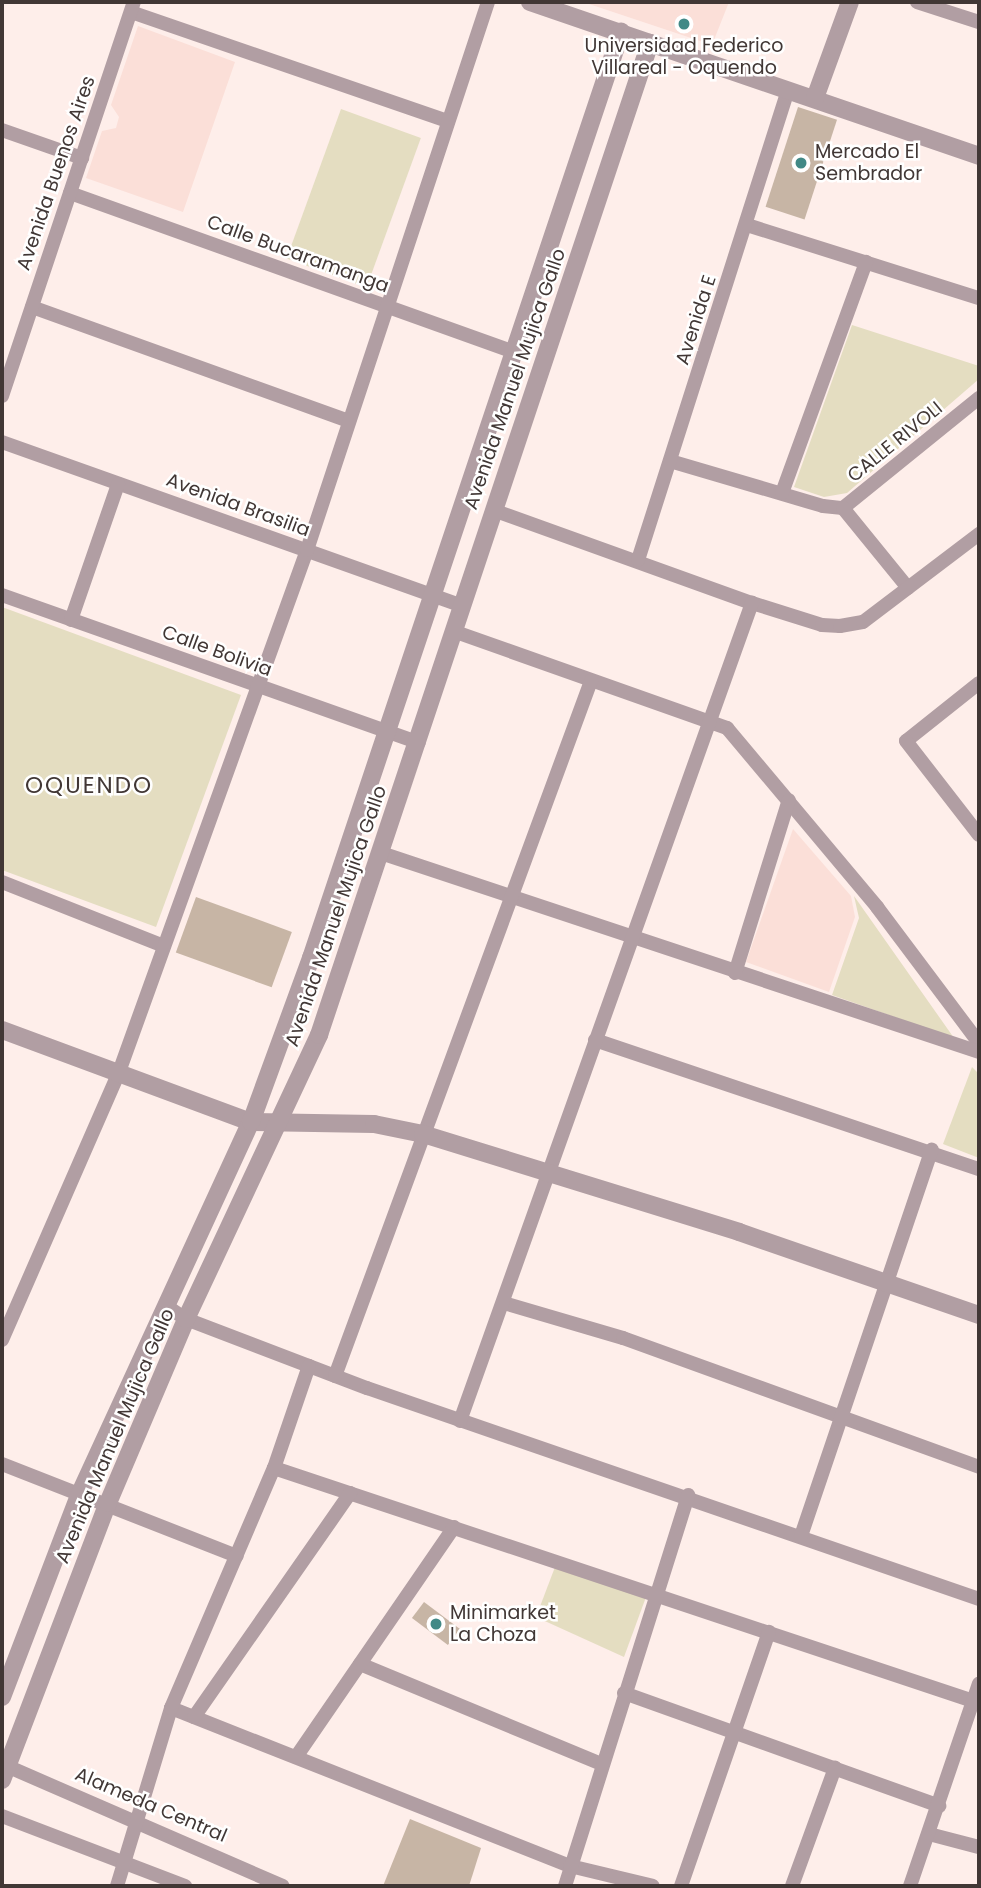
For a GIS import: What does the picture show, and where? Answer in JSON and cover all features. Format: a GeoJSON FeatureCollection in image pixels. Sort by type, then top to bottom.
{"type":"FeatureCollection","features":[{"type":"Feature","properties":{"kind":"street"},"geometry":{"type":"LineString","coordinates":[[2,1339],[119,1072],[307,551],[488,2]]}},
{"type":"Feature","properties":{"kind":"street"},"geometry":{"type":"LineString","coordinates":[[530,2],[979,156]]}},
{"type":"Feature","properties":{"kind":"street"},"geometry":{"type":"LineString","coordinates":[[815,98],[850,2]]}},
{"type":"Feature","properties":{"kind":"street"},"geometry":{"type":"LineString","coordinates":[[917,2],[979,22]]}},
{"type":"Feature","properties":{"kind":"street"},"geometry":{"type":"LineString","coordinates":[[132,7],[448,121]]}},
{"type":"Feature","properties":{"kind":"street","name":"Avenida Buenos Aires"},"geometry":{"type":"LineString","coordinates":[[2,396],[132,7]]}},
{"type":"Feature","properties":{"kind":"street","name":"Avenida Manuel Mujica Gallo"},"geometry":{"type":"LineString","coordinates":[[2,1697],[80,1493],[251,1122],[387,732],[512,351],[621,32]]}},
{"type":"Feature","properties":{"kind":"street","name":"Avenida Manuel Mujica Gallo"},"geometry":{"type":"LineString","coordinates":[[3,1770],[108,1503],[186,1319],[281,1124],[319,1035],[419,743],[461,605],[650,43]]}},
{"type":"Feature","properties":{"kind":"street","name":"Avenida E"},"geometry":{"type":"LineString","coordinates":[[638,560],[788,91]]}},
{"type":"Feature","properties":{"kind":"street"},"geometry":{"type":"LineString","coordinates":[[2,130],[82,158]]}},
{"type":"Feature","properties":{"kind":"street","name":"Calle Bucaramanga"},"geometry":{"type":"LineString","coordinates":[[70,193],[512,351]]}},
{"type":"Feature","properties":{"kind":"street"},"geometry":{"type":"LineString","coordinates":[[747,225],[979,298]]}},
{"type":"Feature","properties":{"kind":"street"},"geometry":{"type":"LineString","coordinates":[[782,493],[866,262]]}},
{"type":"Feature","properties":{"kind":"street"},"geometry":{"type":"LineString","coordinates":[[32,307],[349,421]]}},
{"type":"Feature","properties":{"kind":"street","name":"CALLE RIVOLI"},"geometry":{"type":"LineString","coordinates":[[670,461],[843,508],[979,398]]}},
{"type":"Feature","properties":{"kind":"street","name":"Avenida Brasilia"},"geometry":{"type":"LineString","coordinates":[[2,442],[461,605]]}},
{"type":"Feature","properties":{"kind":"street"},"geometry":{"type":"LineString","coordinates":[[71,620],[118,484]]}},
{"type":"Feature","properties":{"kind":"street"},"geometry":{"type":"LineString","coordinates":[[843,508],[908,588]]}},
{"type":"Feature","properties":{"kind":"street"},"geometry":{"type":"LineString","coordinates":[[493,510],[752,603],[822,625],[840,626],[863,622],[979,534]]}},
{"type":"Feature","properties":{"kind":"street","name":"Calle Bolivia"},"geometry":{"type":"LineString","coordinates":[[2,595],[419,743]]}},
{"type":"Feature","properties":{"kind":"street"},"geometry":{"type":"LineString","coordinates":[[460,1421],[752,603]]}},
{"type":"Feature","properties":{"kind":"street"},"geometry":{"type":"LineString","coordinates":[[453,631],[711,722],[736,734],[979,1043]]}},
{"type":"Feature","properties":{"kind":"street"},"geometry":{"type":"LineString","coordinates":[[335,1376],[591,681]]}},
{"type":"Feature","properties":{"kind":"street"},"geometry":{"type":"LineString","coordinates":[[979,683],[906,741],[979,835]]}},
{"type":"Feature","properties":{"kind":"street"},"geometry":{"type":"LineString","coordinates":[[735,973],[789,800]]}},
{"type":"Feature","properties":{"kind":"street"},"geometry":{"type":"LineString","coordinates":[[381,853],[632,939],[979,1052]]}},
{"type":"Feature","properties":{"kind":"street"},"geometry":{"type":"LineString","coordinates":[[2,882],[164,946]]}},
{"type":"Feature","properties":{"kind":"street"},"geometry":{"type":"LineString","coordinates":[[2,1030],[251,1122],[374,1124],[423,1134],[548,1176],[738,1232],[979,1315]]}},
{"type":"Feature","properties":{"kind":"street"},"geometry":{"type":"LineString","coordinates":[[595,1040],[932,1150],[979,1169]]}},
{"type":"Feature","properties":{"kind":"street"},"geometry":{"type":"LineString","coordinates":[[801,1536],[890,1284],[932,1150]]}},
{"type":"Feature","properties":{"kind":"street"},"geometry":{"type":"LineString","coordinates":[[504,1303],[624,1338],[979,1467]]}},
{"type":"Feature","properties":{"kind":"street"},"geometry":{"type":"LineString","coordinates":[[165,1305],[186,1319],[335,1376],[460,1421],[688,1496],[979,1599]]}},
{"type":"Feature","properties":{"kind":"street"},"geometry":{"type":"LineString","coordinates":[[117,1886],[135,1818],[171,1708],[274,1468],[309,1366]]}},
{"type":"Feature","properties":{"kind":"street"},"geometry":{"type":"LineString","coordinates":[[2,1464],[108,1503],[237,1556]]}},
{"type":"Feature","properties":{"kind":"street"},"geometry":{"type":"LineString","coordinates":[[274,1468],[973,1701]]}},
{"type":"Feature","properties":{"kind":"street"},"geometry":{"type":"LineString","coordinates":[[194,1717],[350,1493]]}},
{"type":"Feature","properties":{"kind":"street"},"geometry":{"type":"LineString","coordinates":[[565,1886],[601,1764],[688,1496]]}},
{"type":"Feature","properties":{"kind":"street"},"geometry":{"type":"LineString","coordinates":[[296,1757],[454,1527]]}},
{"type":"Feature","properties":{"kind":"street"},"geometry":{"type":"LineString","coordinates":[[681,1886],[769,1632]]}},
{"type":"Feature","properties":{"kind":"street"},"geometry":{"type":"LineString","coordinates":[[360,1664],[601,1764]]}},
{"type":"Feature","properties":{"kind":"street"},"geometry":{"type":"LineString","coordinates":[[910,1886],[979,1683]]}},
{"type":"Feature","properties":{"kind":"street"},"geometry":{"type":"LineString","coordinates":[[624,1693],[939,1806]]}},
{"type":"Feature","properties":{"kind":"street"},"geometry":{"type":"LineString","coordinates":[[171,1708],[570,1866],[653,1886]]}},
{"type":"Feature","properties":{"kind":"street"},"geometry":{"type":"LineString","coordinates":[[792,1886],[835,1768]]}},
{"type":"Feature","properties":{"kind":"street","name":"Alameda Central"},"geometry":{"type":"LineString","coordinates":[[3,1770],[135,1818],[283,1886]]}},
{"type":"Feature","properties":{"kind":"street"},"geometry":{"type":"LineString","coordinates":[[2,1816],[185,1886]]}},
{"type":"Feature","properties":{"kind":"street"},"geometry":{"type":"LineString","coordinates":[[929,1833],[979,1847]]}},
{"type":"Feature","properties":{"kind":"shaded area","name":"Universidad Federico Villareal - Oquendo"},"geometry":{"type":"Polygon","coordinates":[[[583,2],[729,2],[712,45],[583,2]]]}},
{"type":"Feature","properties":{"kind":"shaded area"},"geometry":{"type":"Polygon","coordinates":[[[138,26],[235,62],[183,212],[86,178],[102,131],[116,128],[119,117],[111,105],[138,26]]]}},
{"type":"Feature","properties":{"kind":"shaded area"},"geometry":{"type":"Polygon","coordinates":[[[341,109],[421,138],[366,287],[287,258],[341,109]]]}},
{"type":"Feature","properties":{"kind":"shaded area"},"geometry":{"type":"Polygon","coordinates":[[[852,325],[979,366],[979,379],[847,493],[824,497],[794,487],[852,325]]]}},
{"type":"Feature","properties":{"kind":"shaded area"},"geometry":{"type":"Polygon","coordinates":[[[2,607],[241,695],[156,927],[2,870],[2,607]]]}},
{"type":"Feature","properties":{"kind":"shaded area"},"geometry":{"type":"Polygon","coordinates":[[[793,829],[851,896],[855,917],[829,992],[746,962],[793,829]]]}},
{"type":"Feature","properties":{"kind":"shaded area"},"geometry":{"type":"Polygon","coordinates":[[[854,896],[954,1038],[832,995],[859,918],[854,896]]]}},
{"type":"Feature","properties":{"kind":"shaded area"},"geometry":{"type":"Polygon","coordinates":[[[972,1067],[979,1074],[979,1158],[943,1144],[972,1067]]]}},
{"type":"Feature","properties":{"kind":"shaded area"},"geometry":{"type":"Polygon","coordinates":[[[555,1567],[646,1597],[624,1657],[536,1617],[555,1567]]]}},
{"type":"Feature","properties":{"kind":"building","name":"Mercado El Sembrador"},"geometry":{"type":"Polygon","coordinates":[[[798,107],[837,120],[805,220],[766,207],[798,107]]]}},
{"type":"Feature","properties":{"kind":"building"},"geometry":{"type":"Polygon","coordinates":[[[196,897],[292,932],[272,987],[176,952],[196,897]]]}},
{"type":"Feature","properties":{"kind":"building","name":"Minimarket La Choza"},"geometry":{"type":"Polygon","coordinates":[[[424,1602],[460,1629],[448,1645],[412,1618],[424,1602]]]}},
{"type":"Feature","properties":{"kind":"building"},"geometry":{"type":"Polygon","coordinates":[[[410,1819],[481,1848],[469,1886],[383,1886],[410,1819]]]}},
{"type":"Feature","properties":{"kind":"place","name":"Universidad Federico Villareal - Oquendo"},"geometry":{"type":"Point","coordinates":[684,24]}},
{"type":"Feature","properties":{"kind":"place","name":"Mercado El Sembrador"},"geometry":{"type":"Point","coordinates":[801,163]}},
{"type":"Feature","properties":{"kind":"place","name":"Minimarket La Choza"},"geometry":{"type":"Point","coordinates":[436,1624]}},
{"type":"Feature","properties":{"kind":"district","name":"OQUENDO"},"geometry":{"type":"Point","coordinates":[89,785]}}]}
